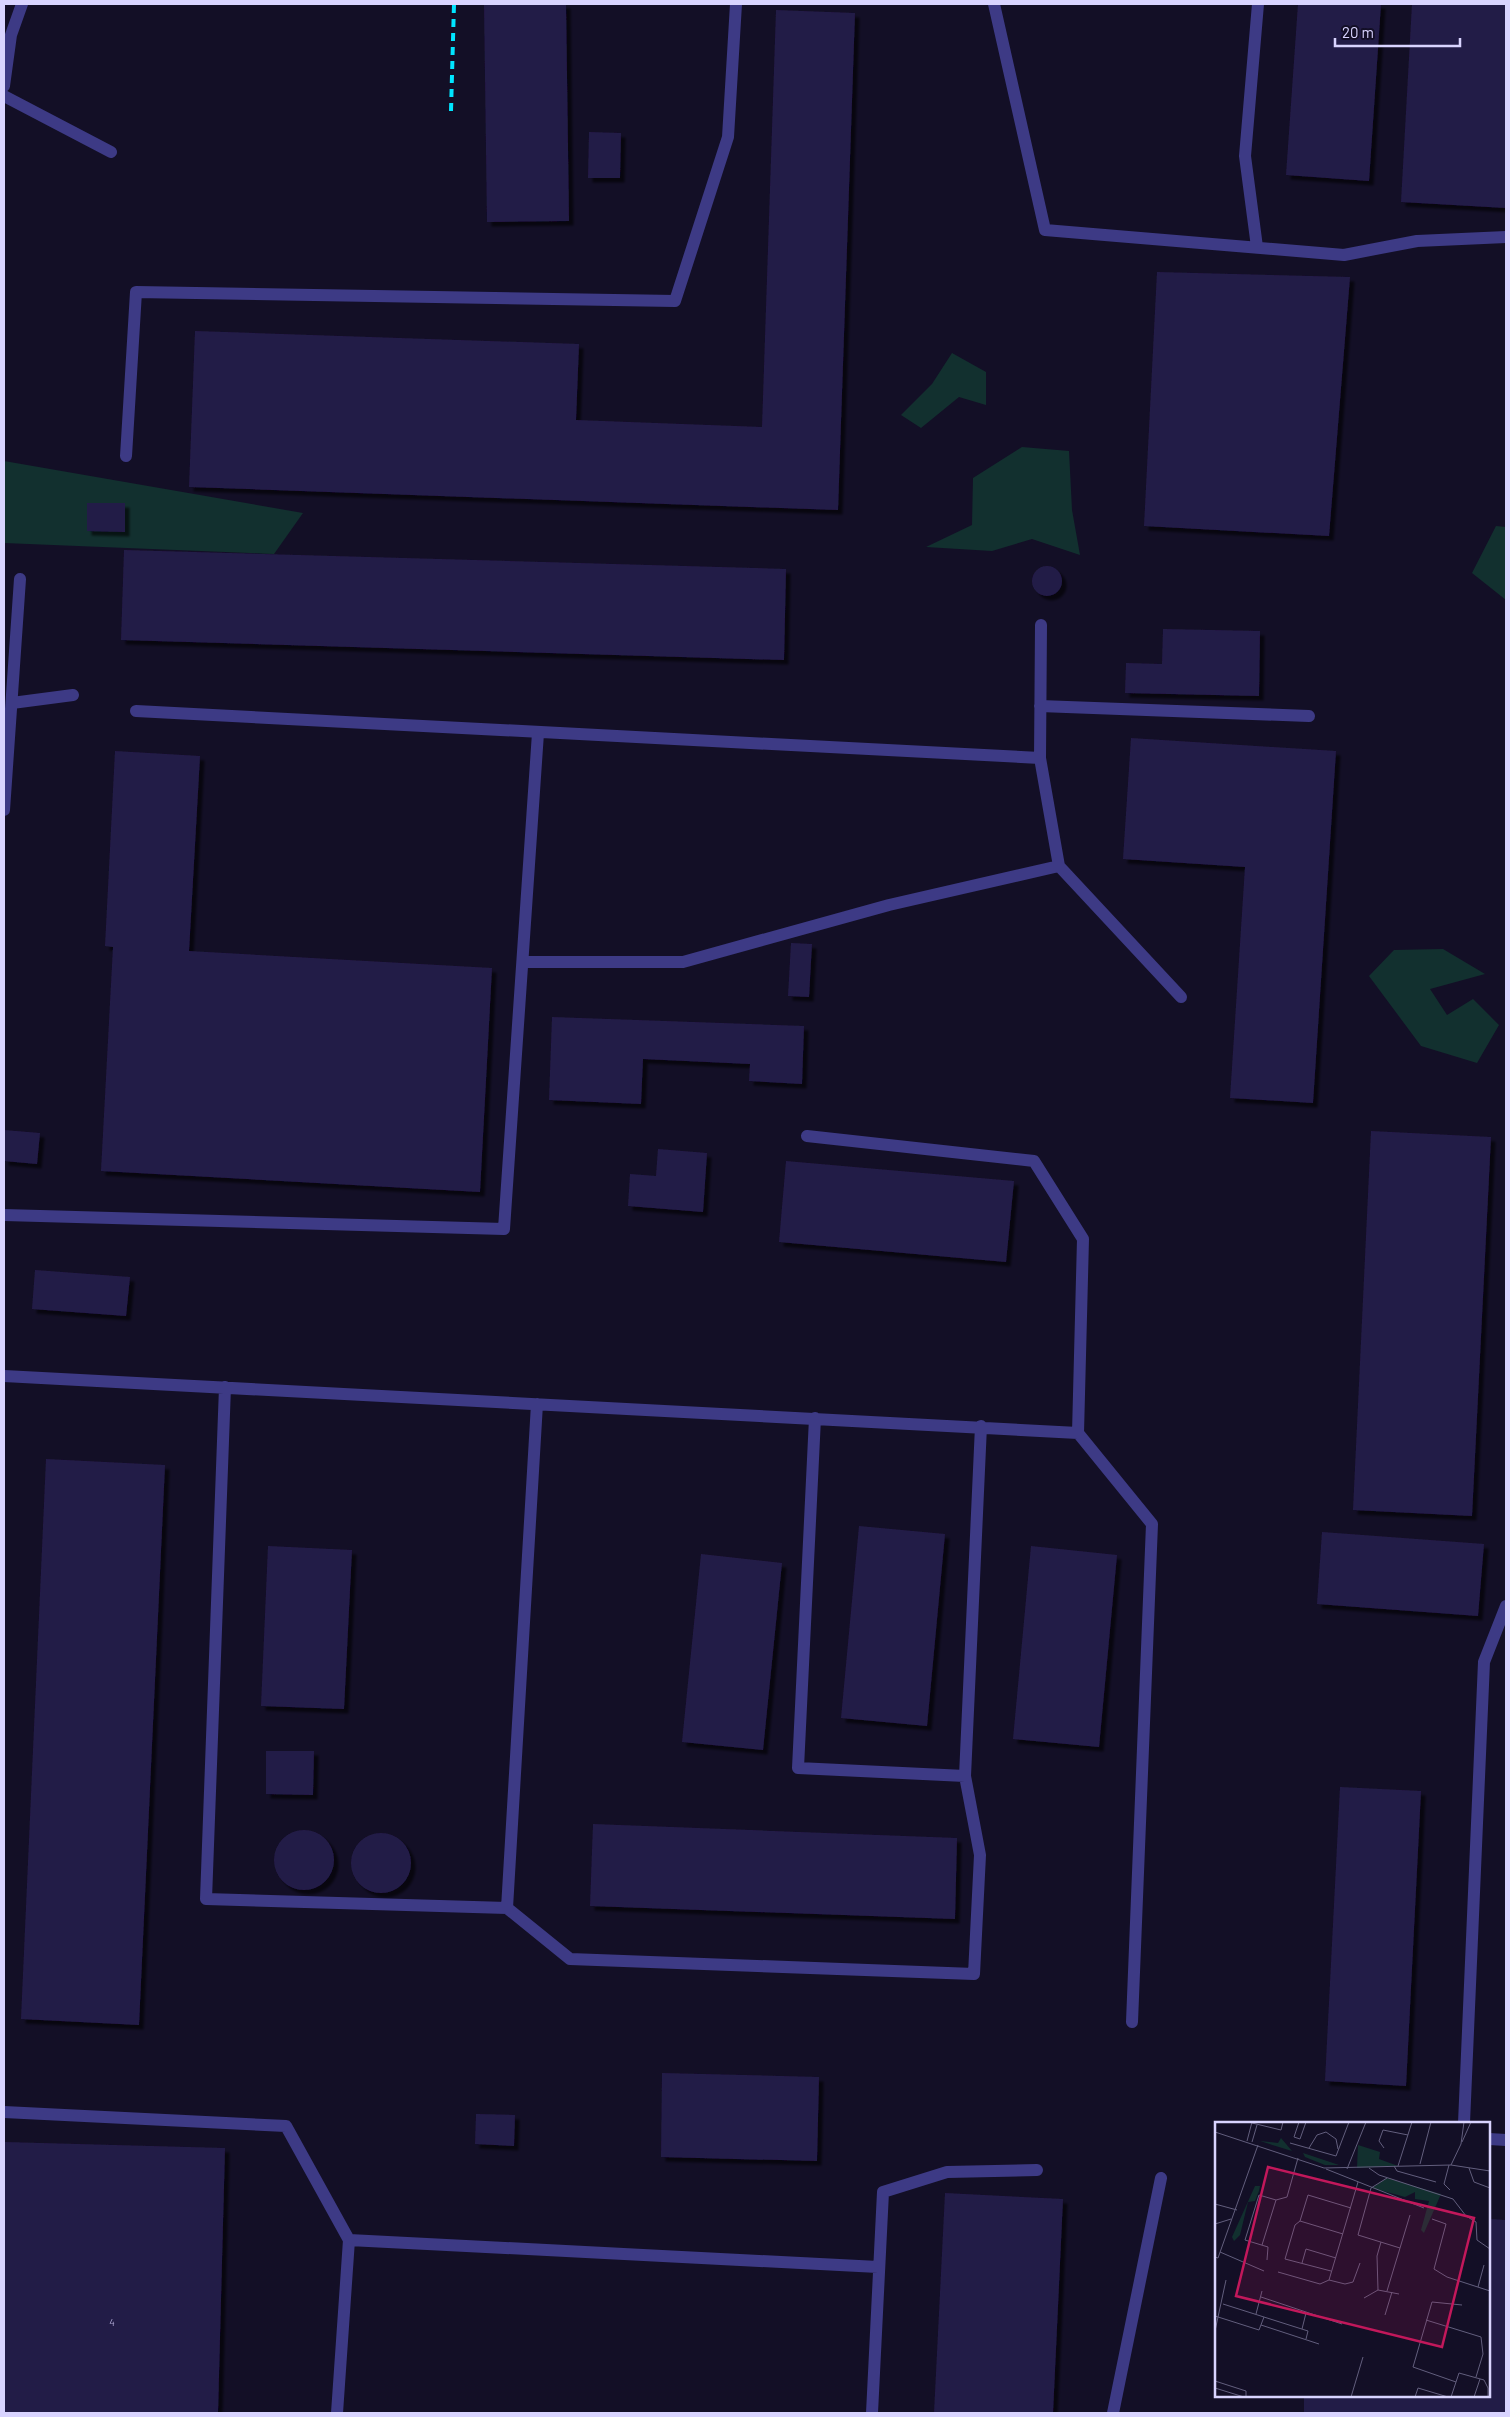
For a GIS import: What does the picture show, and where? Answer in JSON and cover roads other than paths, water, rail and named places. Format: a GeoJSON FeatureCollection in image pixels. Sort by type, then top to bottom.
{"type":"FeatureCollection","features":[{"type":"Feature","properties":{"kind":"lane"},"geometry":{"type":"LineString","coordinates":[[4,86],[10,35],[22,4]]}},
{"type":"Feature","properties":{"kind":"lane"},"geometry":{"type":"LineString","coordinates":[[126,456],[136,292],[675,301],[728,137],[736,4]]}},
{"type":"Feature","properties":{"kind":"lane"},"geometry":{"type":"LineString","coordinates":[[994,4],[1045,230],[1344,255],[1417,241],[1506,236]]}},
{"type":"Feature","properties":{"kind":"lane"},"geometry":{"type":"LineString","coordinates":[[1257,247],[1244,156],[1258,4]]}},
{"type":"Feature","properties":{"kind":"lane"},"geometry":{"type":"LineString","coordinates":[[4,96],[111,152]]}},
{"type":"Feature","properties":{"kind":"lane"},"geometry":{"type":"LineString","coordinates":[[4,810],[20,579]]}},
{"type":"Feature","properties":{"kind":"lane"},"geometry":{"type":"LineString","coordinates":[[1041,625],[1040,758],[1059,866],[1181,997]]}},
{"type":"Feature","properties":{"kind":"lane"},"geometry":{"type":"LineString","coordinates":[[12,703],[73,695]]}},
{"type":"Feature","properties":{"kind":"lane"},"geometry":{"type":"LineString","coordinates":[[1040,706],[1310,716]]}},
{"type":"Feature","properties":{"kind":"lane"},"geometry":{"type":"LineString","coordinates":[[136,711],[1040,758]]}},
{"type":"Feature","properties":{"kind":"lane"},"geometry":{"type":"LineString","coordinates":[[4,1216],[504,1229],[538,733]]}},
{"type":"Feature","properties":{"kind":"lane"},"geometry":{"type":"LineString","coordinates":[[523,962],[683,962],[889,905],[1059,866]]}},
{"type":"Feature","properties":{"kind":"lane"},"geometry":{"type":"LineString","coordinates":[[808,1136],[1034,1161],[1083,1239],[1078,1433],[1152,1524],[1132,2022]]}},
{"type":"Feature","properties":{"kind":"lane"},"geometry":{"type":"LineString","coordinates":[[4,1376],[981,1426],[1078,1433]]}},
{"type":"Feature","properties":{"kind":"lane"},"geometry":{"type":"LineString","coordinates":[[225,1387],[206,1899],[507,1908],[570,1960],[974,1974],[980,1855],[965,1776],[981,1426]]}},
{"type":"Feature","properties":{"kind":"lane"},"geometry":{"type":"LineString","coordinates":[[507,1908],[537,1404]]}},
{"type":"Feature","properties":{"kind":"lane"},"geometry":{"type":"LineString","coordinates":[[815,1418],[798,1768],[965,1776]]}},
{"type":"Feature","properties":{"kind":"lane"},"geometry":{"type":"LineString","coordinates":[[1464,2122],[1484,1662],[1506,1606]]}},
{"type":"Feature","properties":{"kind":"lane"},"geometry":{"type":"LineString","coordinates":[[4,2112],[286,2126],[349,2240],[337,2413]]}},
{"type":"Feature","properties":{"kind":"lane"},"geometry":{"type":"LineString","coordinates":[[1490,2139],[1506,2140]]}},
{"type":"Feature","properties":{"kind":"lane"},"geometry":{"type":"LineString","coordinates":[[872,2413],[882,2192],[947,2172],[1037,2170]]}},
{"type":"Feature","properties":{"kind":"lane"},"geometry":{"type":"LineString","coordinates":[[1113,2413],[1161,2178]]}},
{"type":"Feature","properties":{"kind":"lane"},"geometry":{"type":"LineString","coordinates":[[349,2240],[878,2267]]}},
{"type":"Feature","properties":{"kind":"railway"},"geometry":{"type":"LineString","coordinates":[[451,111],[454,4]]}}]}
